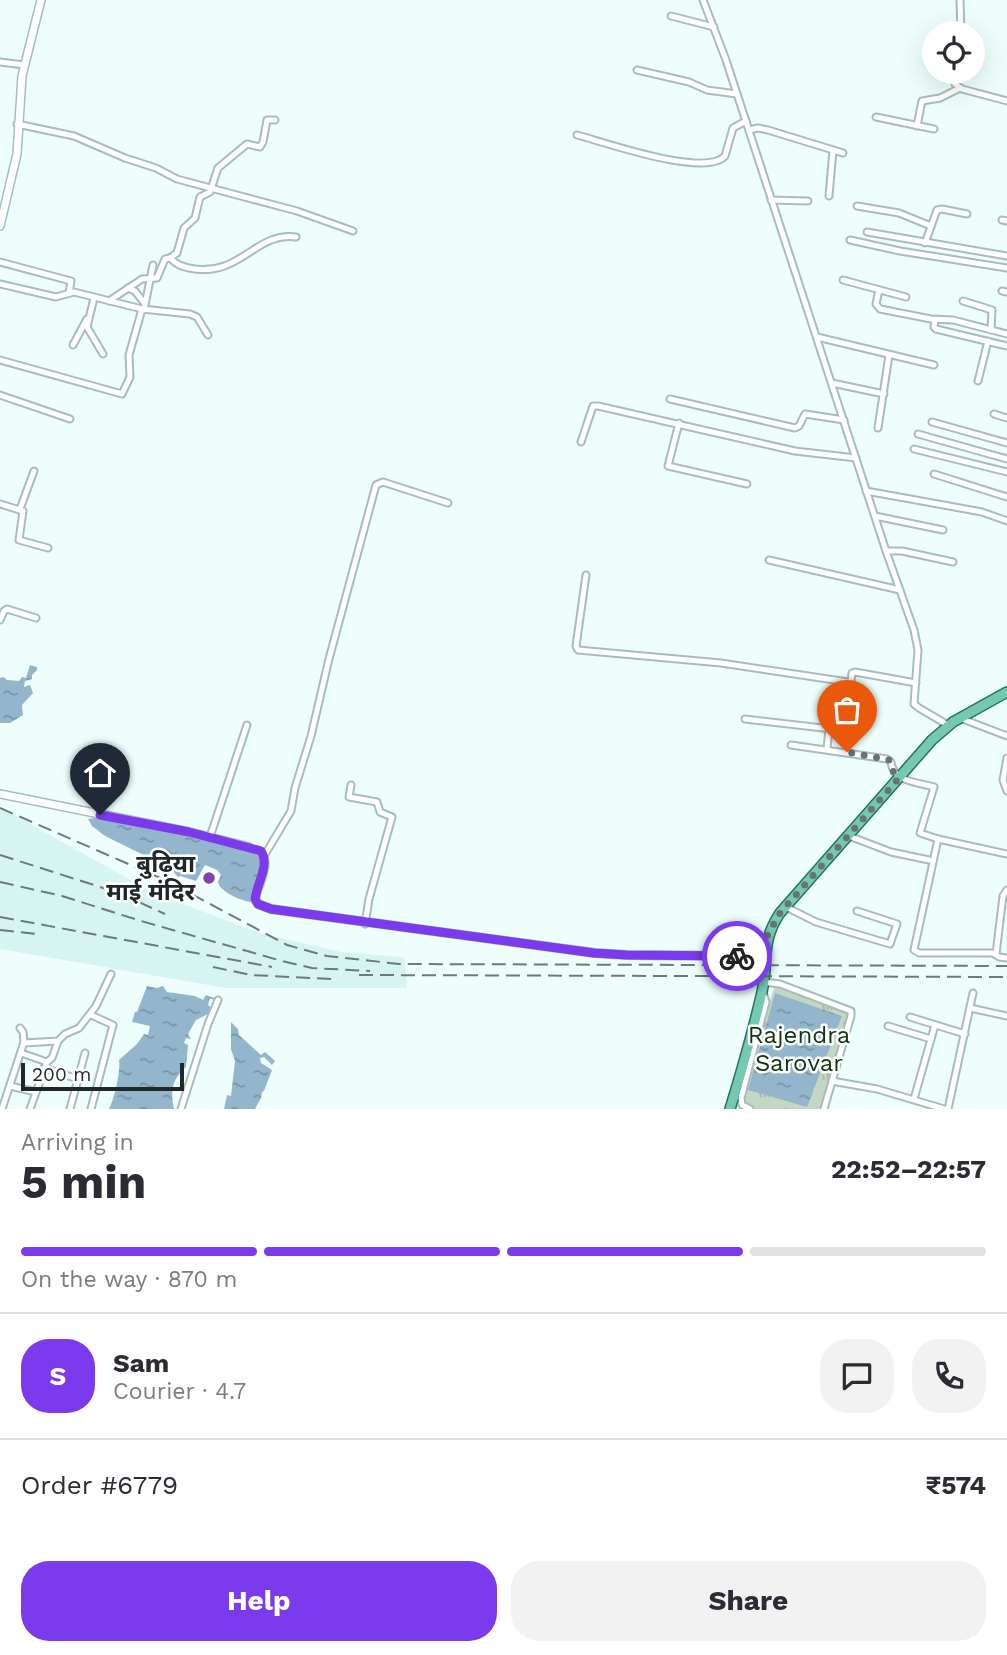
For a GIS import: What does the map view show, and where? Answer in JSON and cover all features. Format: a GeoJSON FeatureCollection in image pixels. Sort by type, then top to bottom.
{"type":"FeatureCollection","features":[{"type":"Feature","properties":{"kind":"main road"},"geometry":{"type":"LineString","coordinates":[[730,1109],[763,986],[766,938],[772,925],[932,740],[948,725],[1007,692]]}},
{"type":"Feature","properties":{"kind":"street"},"geometry":{"type":"LineString","coordinates":[[0,226],[15,166],[24,65],[41,0]]}},
{"type":"Feature","properties":{"kind":"street"},"geometry":{"type":"LineString","coordinates":[[703,0],[737,94],[900,590],[918,650],[914,700],[916,706],[948,725]]}},
{"type":"Feature","properties":{"kind":"street"},"geometry":{"type":"LineString","coordinates":[[960,0],[961,21]]}},
{"type":"Feature","properties":{"kind":"street"},"geometry":{"type":"LineString","coordinates":[[671,16],[714,27]]}},
{"type":"Feature","properties":{"kind":"street"},"geometry":{"type":"LineString","coordinates":[[0,62],[24,65]]}},
{"type":"Feature","properties":{"kind":"street"},"geometry":{"type":"LineString","coordinates":[[637,70],[690,82],[707,90],[737,94]]}},
{"type":"Feature","properties":{"kind":"street"},"geometry":{"type":"LineString","coordinates":[[955,84],[960,88],[1007,100]]}},
{"type":"Feature","properties":{"kind":"street"},"geometry":{"type":"LineString","coordinates":[[917,126],[922,102],[960,88]]}},
{"type":"Feature","properties":{"kind":"street"},"geometry":{"type":"LineString","coordinates":[[876,117],[934,129]]}},
{"type":"Feature","properties":{"kind":"street"},"geometry":{"type":"LineString","coordinates":[[109,301],[142,279],[156,278],[165,259],[177,253],[184,228],[195,218],[200,197],[209,192],[218,168],[247,144],[260,147],[267,120],[275,120]]}},
{"type":"Feature","properties":{"kind":"street"},"geometry":{"type":"LineString","coordinates":[[577,135],[653,158],[716,161],[724,156],[733,128],[746,121]]}},
{"type":"Feature","properties":{"kind":"street"},"geometry":{"type":"LineString","coordinates":[[18,124],[74,136],[177,179],[299,212],[353,231]]}},
{"type":"Feature","properties":{"kind":"street"},"geometry":{"type":"LineString","coordinates":[[749,130],[768,130],[843,153]]}},
{"type":"Feature","properties":{"kind":"street"},"geometry":{"type":"LineString","coordinates":[[830,196],[833,150]]}},
{"type":"Feature","properties":{"kind":"street"},"geometry":{"type":"LineString","coordinates":[[771,201],[808,201]]}},
{"type":"Feature","properties":{"kind":"street"},"geometry":{"type":"LineString","coordinates":[[857,206],[899,213],[931,226]]}},
{"type":"Feature","properties":{"kind":"street"},"geometry":{"type":"LineString","coordinates":[[925,243],[938,209],[967,214]]}},
{"type":"Feature","properties":{"kind":"street"},"geometry":{"type":"LineString","coordinates":[[867,232],[1007,256]]}},
{"type":"Feature","properties":{"kind":"street"},"geometry":{"type":"LineString","coordinates":[[170,258],[177,265],[201,271],[232,265],[264,242],[279,236],[296,237]]}},
{"type":"Feature","properties":{"kind":"street"},"geometry":{"type":"LineString","coordinates":[[850,240],[1007,268]]}},
{"type":"Feature","properties":{"kind":"street"},"geometry":{"type":"LineString","coordinates":[[0,261],[71,281],[68,293]]}},
{"type":"Feature","properties":{"kind":"street"},"geometry":{"type":"LineString","coordinates":[[0,360],[120,394],[125,391],[131,373],[129,355],[144,308],[153,265]]}},
{"type":"Feature","properties":{"kind":"street"},"geometry":{"type":"LineString","coordinates":[[844,281],[906,297]]}},
{"type":"Feature","properties":{"kind":"street"},"geometry":{"type":"LineString","coordinates":[[0,284],[56,297],[68,293],[190,314],[197,317],[208,335]]}},
{"type":"Feature","properties":{"kind":"street"},"geometry":{"type":"LineString","coordinates":[[128,288],[135,291],[144,308]]}},
{"type":"Feature","properties":{"kind":"street"},"geometry":{"type":"LineString","coordinates":[[879,290],[876,304],[878,308],[935,320],[953,320],[1007,334]]}},
{"type":"Feature","properties":{"kind":"street"},"geometry":{"type":"LineString","coordinates":[[73,345],[88,317],[94,298]]}},
{"type":"Feature","properties":{"kind":"street"},"geometry":{"type":"LineString","coordinates":[[963,301],[992,310],[991,330]]}},
{"type":"Feature","properties":{"kind":"street"},"geometry":{"type":"LineString","coordinates":[[88,317],[88,327],[103,354]]}},
{"type":"Feature","properties":{"kind":"street"},"geometry":{"type":"LineString","coordinates":[[935,320],[936,329],[1007,346]]}},
{"type":"Feature","properties":{"kind":"street"},"geometry":{"type":"LineString","coordinates":[[817,337],[933,365]]}},
{"type":"Feature","properties":{"kind":"street"},"geometry":{"type":"LineString","coordinates":[[978,381],[988,341]]}},
{"type":"Feature","properties":{"kind":"street"},"geometry":{"type":"LineString","coordinates":[[878,428],[889,355]]}},
{"type":"Feature","properties":{"kind":"street"},"geometry":{"type":"LineString","coordinates":[[832,383],[884,394]]}},
{"type":"Feature","properties":{"kind":"street"},"geometry":{"type":"LineString","coordinates":[[0,395],[70,419]]}},
{"type":"Feature","properties":{"kind":"street"},"geometry":{"type":"LineString","coordinates":[[670,399],[795,428],[805,414],[844,420]]}},
{"type":"Feature","properties":{"kind":"street"},"geometry":{"type":"LineString","coordinates":[[580,442],[590,411],[596,406],[795,451],[856,458]]}},
{"type":"Feature","properties":{"kind":"street"},"geometry":{"type":"LineString","coordinates":[[994,414],[1007,418]]}},
{"type":"Feature","properties":{"kind":"street"},"geometry":{"type":"LineString","coordinates":[[932,422],[1007,443]]}},
{"type":"Feature","properties":{"kind":"street"},"geometry":{"type":"LineString","coordinates":[[679,423],[667,466],[747,484]]}},
{"type":"Feature","properties":{"kind":"street"},"geometry":{"type":"LineString","coordinates":[[918,434],[1007,459]]}},
{"type":"Feature","properties":{"kind":"street"},"geometry":{"type":"LineString","coordinates":[[914,449],[1007,472]]}},
{"type":"Feature","properties":{"kind":"street"},"geometry":{"type":"LineString","coordinates":[[20,509],[34,471]]}},
{"type":"Feature","properties":{"kind":"street"},"geometry":{"type":"LineString","coordinates":[[934,474],[1007,497]]}},
{"type":"Feature","properties":{"kind":"street"},"geometry":{"type":"LineString","coordinates":[[448,503],[383,482],[376,485],[291,811],[264,856],[265,864],[255,895],[258,904],[271,909],[365,923],[627,955],[742,956],[756,942],[766,938]]}},
{"type":"Feature","properties":{"kind":"street"},"geometry":{"type":"LineString","coordinates":[[866,491],[982,512],[1007,521]]}},
{"type":"Feature","properties":{"kind":"street"},"geometry":{"type":"LineString","coordinates":[[0,504],[20,509],[24,514],[18,539],[48,548]]}},
{"type":"Feature","properties":{"kind":"street"},"geometry":{"type":"LineString","coordinates":[[875,516],[943,530]]}},
{"type":"Feature","properties":{"kind":"street"},"geometry":{"type":"LineString","coordinates":[[886,551],[902,551],[953,562]]}},
{"type":"Feature","properties":{"kind":"street"},"geometry":{"type":"LineString","coordinates":[[769,560],[900,590]]}},
{"type":"Feature","properties":{"kind":"street"},"geometry":{"type":"LineString","coordinates":[[586,575],[576,646],[578,650],[721,663],[848,682],[851,681],[854,671],[916,683]]}},
{"type":"Feature","properties":{"kind":"street"},"geometry":{"type":"LineString","coordinates":[[0,620],[7,609],[36,618]]}},
{"type":"Feature","properties":{"kind":"street"},"geometry":{"type":"LineString","coordinates":[[960,718],[1007,736]]}},
{"type":"Feature","properties":{"kind":"street"},"geometry":{"type":"LineString","coordinates":[[745,719],[849,731]]}},
{"type":"Feature","properties":{"kind":"street"},"geometry":{"type":"LineString","coordinates":[[209,837],[247,725]]}},
{"type":"Feature","properties":{"kind":"street"},"geometry":{"type":"LineString","coordinates":[[827,749],[828,729]]}},
{"type":"Feature","properties":{"kind":"street"},"geometry":{"type":"LineString","coordinates":[[791,745],[887,759],[899,778],[934,787],[920,833],[1007,854]]}},
{"type":"Feature","properties":{"kind":"street"},"geometry":{"type":"LineString","coordinates":[[1007,758],[1003,780],[1007,791]]}},
{"type":"Feature","properties":{"kind":"street"},"geometry":{"type":"LineString","coordinates":[[351,785],[349,797],[378,803],[380,812],[392,817],[365,923]]}},
{"type":"Feature","properties":{"kind":"street"},"geometry":{"type":"LineString","coordinates":[[0,794],[209,837],[257,850],[264,856]]}},
{"type":"Feature","properties":{"kind":"street"},"geometry":{"type":"LineString","coordinates":[[849,836],[891,852],[929,860]]}},
{"type":"Feature","properties":{"kind":"street"},"geometry":{"type":"LineString","coordinates":[[938,839],[915,950],[919,953],[996,954],[1007,958]]}},
{"type":"Feature","properties":{"kind":"street"},"geometry":{"type":"LineString","coordinates":[[996,954],[1004,917],[1003,896],[1007,890]]}},
{"type":"Feature","properties":{"kind":"street"},"geometry":{"type":"LineString","coordinates":[[786,907],[816,922],[890,944],[897,924],[858,911]]}},
{"type":"Feature","properties":{"kind":"street"},"geometry":{"type":"LineString","coordinates":[[30,1109],[45,1065],[52,1058],[58,1041],[65,1034],[79,1028],[91,1015],[111,974]]}},
{"type":"Feature","properties":{"kind":"street"},"geometry":{"type":"LineString","coordinates":[[750,1109],[742,1105],[741,1098],[766,1002],[763,986],[780,984],[851,1011],[824,1109]]}},
{"type":"Feature","properties":{"kind":"street"},"geometry":{"type":"LineString","coordinates":[[832,1081],[946,1109],[973,993]]}},
{"type":"Feature","properties":{"kind":"street"},"geometry":{"type":"LineString","coordinates":[[181,1109],[218,1000]]}},
{"type":"Feature","properties":{"kind":"street"},"geometry":{"type":"LineString","coordinates":[[970,1008],[1007,1016]]}},
{"type":"Feature","properties":{"kind":"street"},"geometry":{"type":"LineString","coordinates":[[91,1015],[113,1025],[91,1109]]}},
{"type":"Feature","properties":{"kind":"street"},"geometry":{"type":"LineString","coordinates":[[910,1017],[965,1034]]}},
{"type":"Feature","properties":{"kind":"street"},"geometry":{"type":"LineString","coordinates":[[914,1099],[935,1025]]}},
{"type":"Feature","properties":{"kind":"street"},"geometry":{"type":"LineString","coordinates":[[887,1026],[931,1039]]}},
{"type":"Feature","properties":{"kind":"street"},"geometry":{"type":"LineString","coordinates":[[12,1109],[3,1107],[24,1043],[20,1028]]}},
{"type":"Feature","properties":{"kind":"street"},"geometry":{"type":"LineString","coordinates":[[24,1043],[58,1041]]}},
{"type":"Feature","properties":{"kind":"street"},"geometry":{"type":"LineString","coordinates":[[21,1053],[78,1079]]}},
{"type":"Feature","properties":{"kind":"street"},"geometry":{"type":"LineString","coordinates":[[70,1109],[85,1053]]}},
{"type":"Feature","properties":{"kind":"street"},"geometry":{"type":"LineString","coordinates":[[10,1086],[36,1092]]}},
{"type":"Feature","properties":{"kind":"shaded area"},"geometry":{"type":"Polygon","coordinates":[[[0,807],[152,892],[259,933],[341,952],[404,957],[407,988],[226,988],[0,949],[0,807]]]}},
{"type":"Feature","properties":{"kind":"green space","name":"Rajendra Sarovar"},"geometry":{"type":"Polygon","coordinates":[[[775,984],[853,1011],[824,1109],[753,1109],[741,1100],[775,984]]]}},
{"type":"Feature","properties":{"kind":"water"},"geometry":{"type":"Polygon","coordinates":[[[30,665],[37,667],[37,670],[32,679],[25,681],[24,687],[30,685],[33,693],[22,705],[23,715],[10,723],[0,723],[0,678],[19,681],[22,677],[26,678],[30,665]]]}},
{"type":"Feature","properties":{"kind":"water"},"geometry":{"type":"Polygon","coordinates":[[[102,817],[258,851],[263,858],[252,899],[250,902],[246,901],[226,892],[218,882],[221,875],[217,870],[205,865],[196,881],[178,877],[170,868],[105,836],[92,826],[88,819],[102,817]]]}},
{"type":"Feature","properties":{"kind":"water"},"geometry":{"type":"Polygon","coordinates":[[[147,986],[163,986],[167,992],[195,996],[203,1000],[206,995],[216,999],[214,1007],[214,1000],[210,998],[208,1005],[212,1012],[196,1020],[188,1034],[191,1039],[186,1038],[184,1043],[188,1045],[186,1067],[173,1086],[174,1109],[109,1109],[117,1085],[119,1060],[144,1034],[148,1035],[150,1026],[132,1022],[147,986]]]}},
{"type":"Feature","properties":{"kind":"water","name":"Rajendra Sarovar"},"geometry":{"type":"Polygon","coordinates":[[[775,993],[842,1016],[807,1107],[748,1090],[775,993]]]}},
{"type":"Feature","properties":{"kind":"water"},"geometry":{"type":"Polygon","coordinates":[[[231,1022],[238,1029],[239,1035],[261,1055],[265,1052],[275,1061],[272,1065],[264,1057],[260,1058],[261,1063],[272,1070],[255,1109],[224,1109],[227,1095],[231,1096],[235,1061],[231,1049],[231,1022]]]}},
{"type":"Feature","properties":{"kind":"railway"},"geometry":{"type":"LineString","coordinates":[[0,808],[165,880],[287,945],[327,956],[399,964],[1007,966]]}},
{"type":"Feature","properties":{"kind":"railway"},"geometry":{"type":"LineString","coordinates":[[0,855],[119,893],[165,914]]}},
{"type":"Feature","properties":{"kind":"railway"},"geometry":{"type":"LineString","coordinates":[[0,882],[62,896],[282,961],[312,968],[370,971]]}},
{"type":"Feature","properties":{"kind":"railway"},"geometry":{"type":"LineString","coordinates":[[0,917],[272,967]]}},
{"type":"Feature","properties":{"kind":"railway"},"geometry":{"type":"LineString","coordinates":[[0,930],[38,934]]}},
{"type":"Feature","properties":{"kind":"railway"},"geometry":{"type":"LineString","coordinates":[[213,967],[251,975],[332,979]]}},
{"type":"Feature","properties":{"kind":"railway"},"geometry":{"type":"LineString","coordinates":[[359,975],[1007,977]]}},
{"type":"Feature","properties":{"kind":"way so far"},"geometry":{"type":"LineString","coordinates":[[737,956],[747,953],[756,942],[766,938],[780,913],[899,778],[892,770],[889,760],[847,752]]}},
{"type":"Feature","properties":{"kind":"place","name":"बुढ़िया माई मंदिर"},"geometry":{"type":"Point","coordinates":[209,878]}},
{"type":"Feature","properties":{"kind":"route"},"geometry":{"type":"LineString","coordinates":[[100,815],[189,832],[261,851],[265,864],[255,899],[258,904],[271,909],[594,953],[737,956]]}}]}
